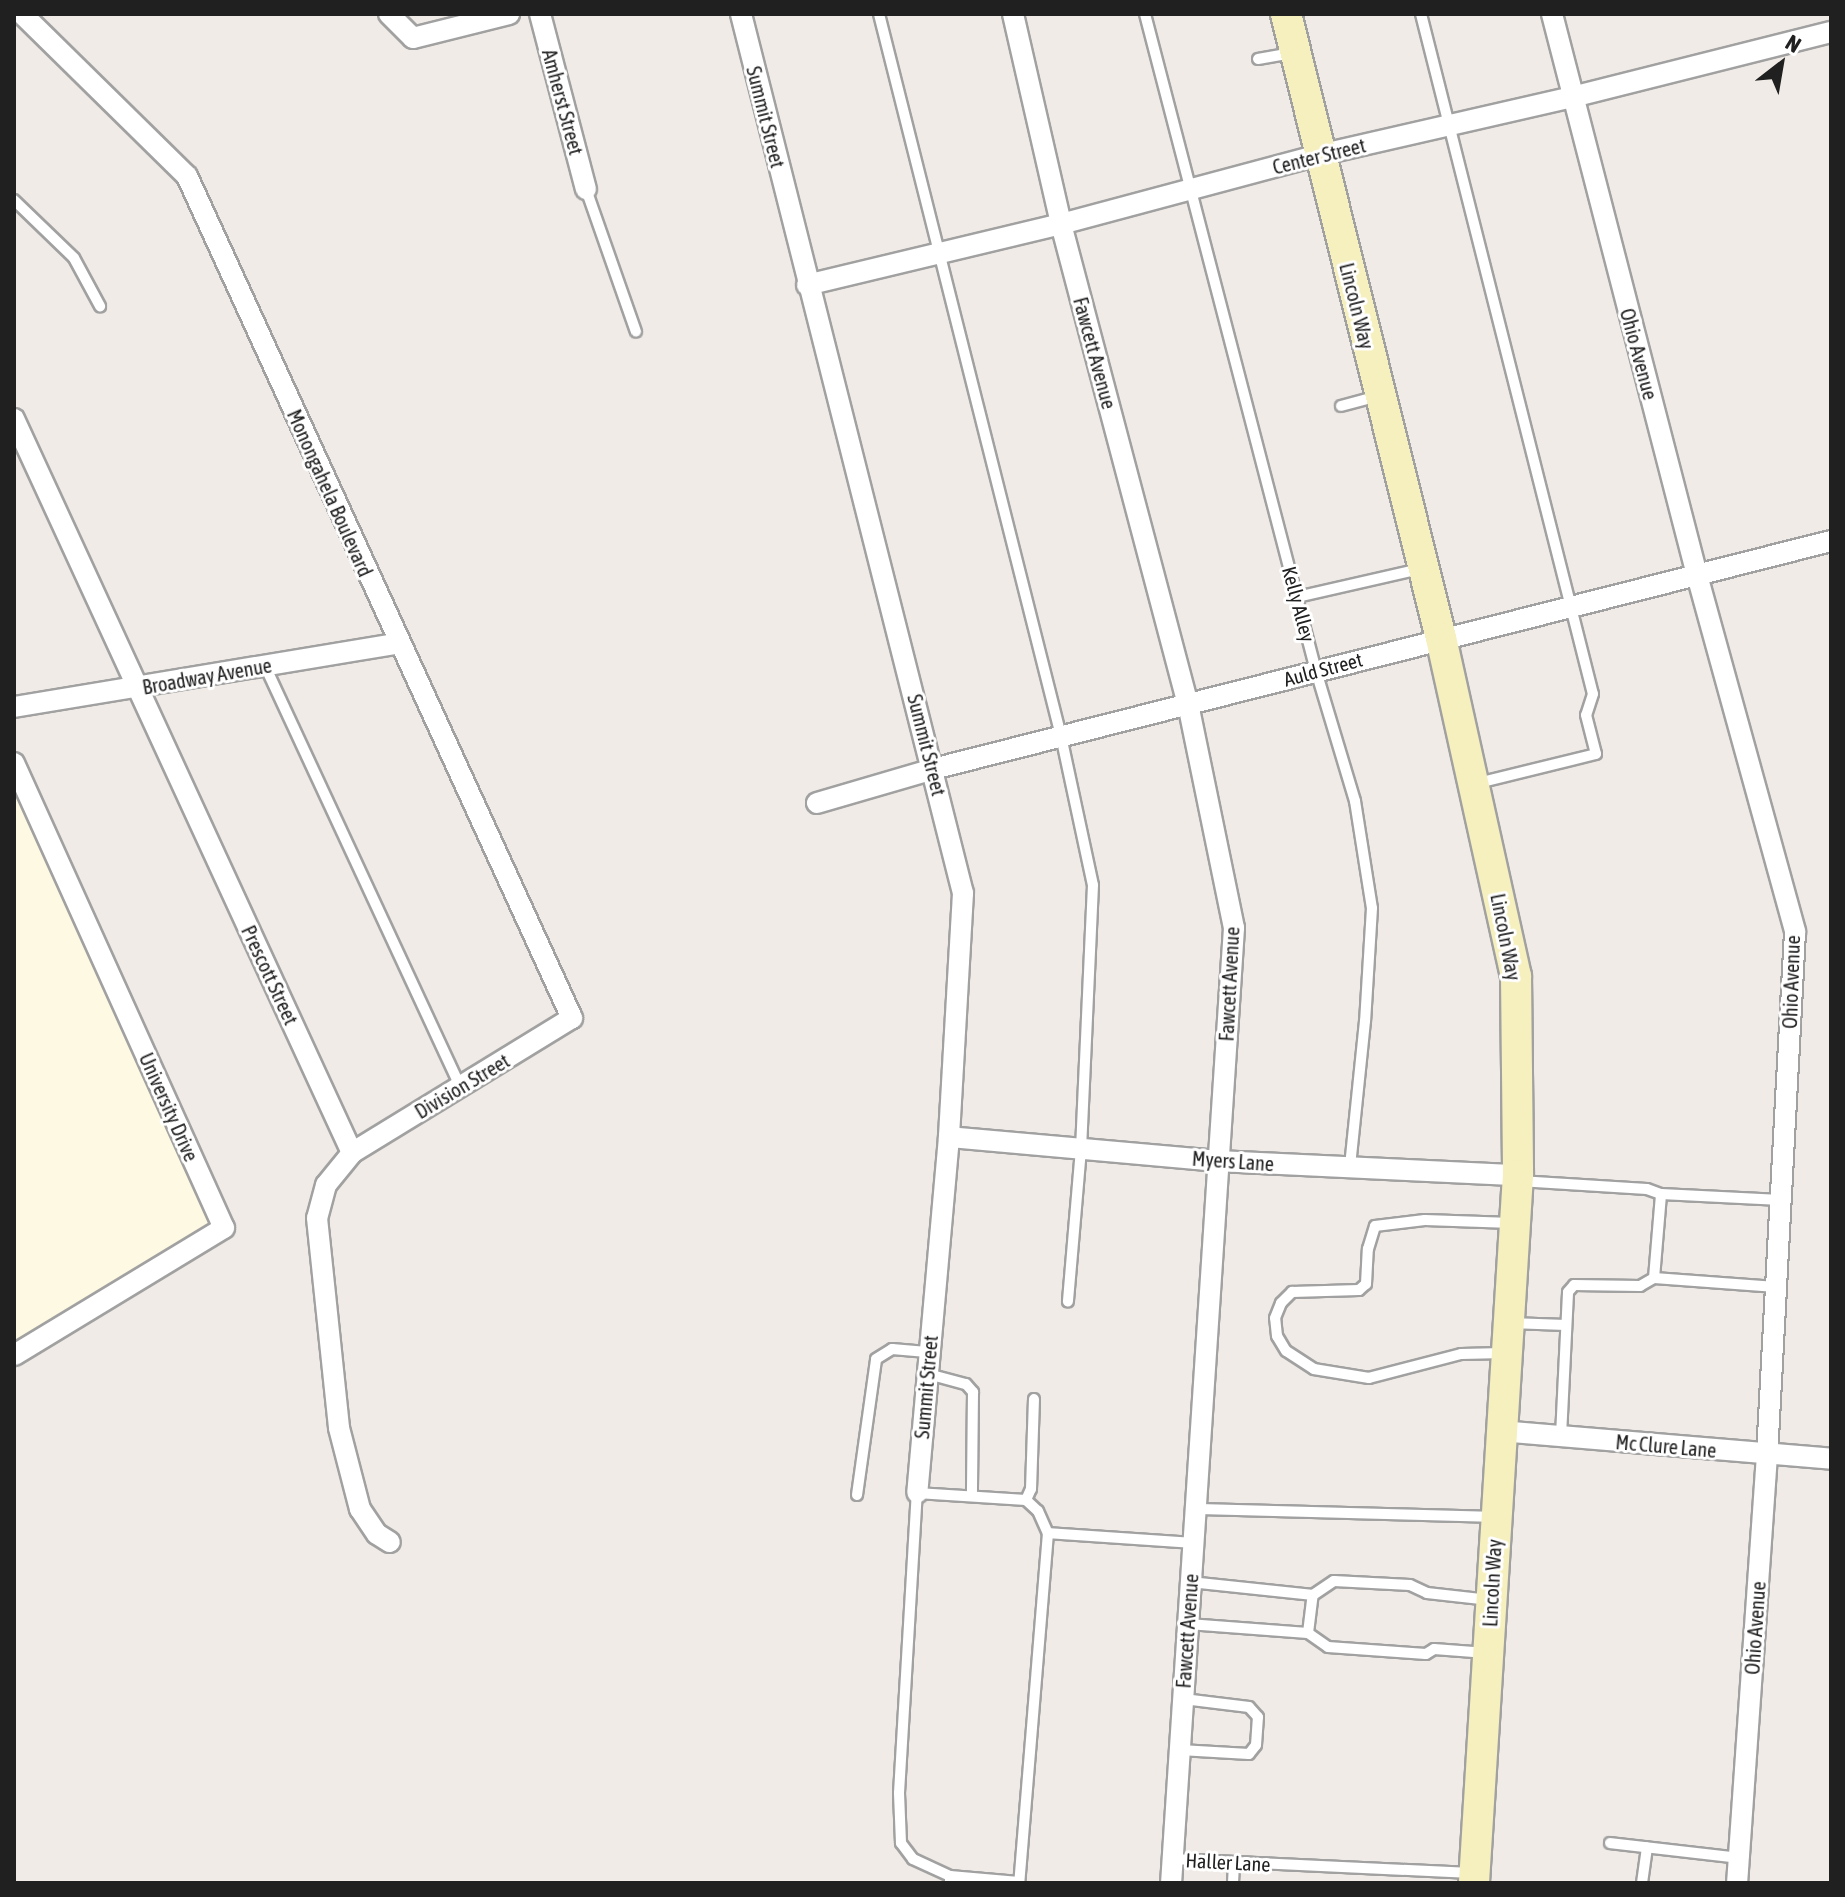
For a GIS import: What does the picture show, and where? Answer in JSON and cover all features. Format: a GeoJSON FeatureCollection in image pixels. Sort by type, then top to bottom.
{"type":"FeatureCollection","features":[{"type":"Feature","properties":{"kind":"main road","name":"Lincoln Way"},"geometry":{"type":"LineString","coordinates":[[1286,14],[1441,638],[1516,976],[1518,1178],[1474,1878]]}},
{"type":"Feature","properties":{"kind":"street","name":"Monongahela Boulevard"},"geometry":{"type":"LineString","coordinates":[[22,14],[187,176],[572,1018]]}},
{"type":"Feature","properties":{"kind":"street"},"geometry":{"type":"LineString","coordinates":[[389,14],[413,38],[509,14]]}},
{"type":"Feature","properties":{"kind":"street","name":"Amherst Street"},"geometry":{"type":"LineString","coordinates":[[540,14],[586,189]]}},
{"type":"Feature","properties":{"kind":"street","name":"Summit Street"},"geometry":{"type":"LineString","coordinates":[[741,14],[963,893],[949,1137],[917,1493]]}},
{"type":"Feature","properties":{"kind":"street","name":"Fawcett Avenue"},"geometry":{"type":"LineString","coordinates":[[1013,14],[1061,224],[1188,704],[1234,928],[1171,1883]]}},
{"type":"Feature","properties":{"kind":"street","name":"Ohio Avenue"},"geometry":{"type":"LineString","coordinates":[[1552,14],[1697,575],[1795,932],[1767,1455],[1737,1883]]}},
{"type":"Feature","properties":{"kind":"street","name":"Center Street"},"geometry":{"type":"LineString","coordinates":[[807,285],[1061,224],[1319,155],[1572,97],[1829,29]]}},
{"type":"Feature","properties":{"kind":"street","name":"Prescott Street"},"geometry":{"type":"LineString","coordinates":[[14,419],[352,1153]]}},
{"type":"Feature","properties":{"kind":"street","name":"Auld Street"},"geometry":{"type":"LineString","coordinates":[[817,803],[933,769],[1831,541]]}},
{"type":"Feature","properties":{"kind":"street","name":"Broadway Avenue"},"geometry":{"type":"LineString","coordinates":[[14,707],[399,643]]}},
{"type":"Feature","properties":{"kind":"street","name":"University Drive"},"geometry":{"type":"LineString","coordinates":[[14,763],[224,1228],[14,1355]]}},
{"type":"Feature","properties":{"kind":"street","name":"Division Street"},"geometry":{"type":"LineString","coordinates":[[352,1153],[572,1018]]}},
{"type":"Feature","properties":{"kind":"street","name":"Myers Lane"},"geometry":{"type":"LineString","coordinates":[[949,1137],[1217,1161],[1518,1178]]}},
{"type":"Feature","properties":{"kind":"street"},"geometry":{"type":"LineString","coordinates":[[352,1153],[326,1185],[317,1218],[339,1428],[360,1509],[377,1534],[390,1542]]}},
{"type":"Feature","properties":{"kind":"street","name":"Mc Clure Lane"},"geometry":{"type":"LineString","coordinates":[[1501,1431],[1831,1459]]}},
{"type":"Feature","properties":{"kind":"lane"},"geometry":{"type":"LineString","coordinates":[[879,14],[1061,736],[1093,885],[1081,1149],[1068,1301]]}},
{"type":"Feature","properties":{"kind":"lane","name":"Kelly Alley"},"geometry":{"type":"LineString","coordinates":[[1145,14],[1316,671],[1355,801],[1372,908],[1365,1021],[1350,1167]]}},
{"type":"Feature","properties":{"kind":"lane"},"geometry":{"type":"LineString","coordinates":[[1421,14],[1593,694],[1586,715],[1596,754],[1474,784]]}},
{"type":"Feature","properties":{"kind":"lane"},"geometry":{"type":"LineString","coordinates":[[1258,59],[1295,53]]}},
{"type":"Feature","properties":{"kind":"lane"},"geometry":{"type":"LineString","coordinates":[[586,189],[636,332]]}},
{"type":"Feature","properties":{"kind":"lane"},"geometry":{"type":"LineString","coordinates":[[14,200],[74,258],[100,306]]}},
{"type":"Feature","properties":{"kind":"lane"},"geometry":{"type":"LineString","coordinates":[[1341,406],[1380,395]]}},
{"type":"Feature","properties":{"kind":"lane"},"geometry":{"type":"LineString","coordinates":[[1297,597],[1424,568]]}},
{"type":"Feature","properties":{"kind":"lane"},"geometry":{"type":"LineString","coordinates":[[265,666],[460,1087]]}},
{"type":"Feature","properties":{"kind":"lane"},"geometry":{"type":"LineString","coordinates":[[1518,1178],[1647,1189],[1661,1194],[1781,1200]]}},
{"type":"Feature","properties":{"kind":"lane"},"geometry":{"type":"LineString","coordinates":[[1654,1278],[1661,1194]]}},
{"type":"Feature","properties":{"kind":"lane"},"geometry":{"type":"LineString","coordinates":[[1506,1353],[1461,1354],[1369,1378],[1314,1369],[1286,1351],[1277,1336],[1275,1318],[1281,1303],[1292,1292],[1359,1290],[1366,1284],[1371,1234],[1375,1226],[1425,1220],[1515,1223]]}},
{"type":"Feature","properties":{"kind":"lane"},"geometry":{"type":"LineString","coordinates":[[1561,1436],[1568,1292],[1574,1285],[1640,1286],[1654,1278],[1776,1287]]}},
{"type":"Feature","properties":{"kind":"lane"},"geometry":{"type":"LineString","coordinates":[[1508,1323],[1566,1325]]}},
{"type":"Feature","properties":{"kind":"lane"},"geometry":{"type":"LineString","coordinates":[[857,1495],[876,1359],[892,1349],[930,1352]]}},
{"type":"Feature","properties":{"kind":"lane"},"geometry":{"type":"LineString","coordinates":[[928,1374],[966,1384],[973,1392],[972,1496]]}},
{"type":"Feature","properties":{"kind":"lane"},"geometry":{"type":"LineString","coordinates":[[1026,1500],[1031,1489],[1034,1399]]}},
{"type":"Feature","properties":{"kind":"lane"},"geometry":{"type":"LineString","coordinates":[[917,1493],[1026,1500],[1038,1511],[1048,1533],[1019,1882],[950,1880],[913,1859],[901,1843],[899,1793],[917,1493]]}},
{"type":"Feature","properties":{"kind":"lane"},"geometry":{"type":"LineString","coordinates":[[1195,1509],[1496,1517]]}},
{"type":"Feature","properties":{"kind":"lane"},"geometry":{"type":"LineString","coordinates":[[1048,1533],[1193,1543]]}},
{"type":"Feature","properties":{"kind":"lane"},"geometry":{"type":"LineString","coordinates":[[1190,1582],[1313,1595],[1334,1581],[1410,1585],[1427,1593],[1491,1600]]}},
{"type":"Feature","properties":{"kind":"lane"},"geometry":{"type":"LineString","coordinates":[[1308,1633],[1313,1595]]}},
{"type":"Feature","properties":{"kind":"lane"},"geometry":{"type":"LineString","coordinates":[[1188,1624],[1308,1633],[1328,1647],[1426,1654],[1434,1649],[1488,1653]]}},
{"type":"Feature","properties":{"kind":"lane"},"geometry":{"type":"LineString","coordinates":[[1180,1750],[1249,1754],[1256,1745],[1258,1717],[1249,1707],[1183,1699]]}},
{"type":"Feature","properties":{"kind":"lane"},"geometry":{"type":"LineString","coordinates":[[1610,1843],[1739,1858]]}},
{"type":"Feature","properties":{"kind":"lane"},"geometry":{"type":"LineString","coordinates":[[1642,1883],[1647,1847]]}},
{"type":"Feature","properties":{"kind":"lane","name":"Haller Lane"},"geometry":{"type":"LineString","coordinates":[[1173,1859],[1364,1868],[1474,1878]]}},
{"type":"Feature","properties":{"kind":"lane"},"geometry":{"type":"LineString","coordinates":[[1233,1883],[1234,1862]]}},
{"type":"Feature","properties":{"kind":"lane"},"geometry":{"type":"LineString","coordinates":[[1364,1868],[1366,1883]]}},
{"type":"Feature","properties":{"kind":"shaded area"},"geometry":{"type":"Polygon","coordinates":[[[14,763],[224,1228],[14,1355],[14,763]]]}}]}
